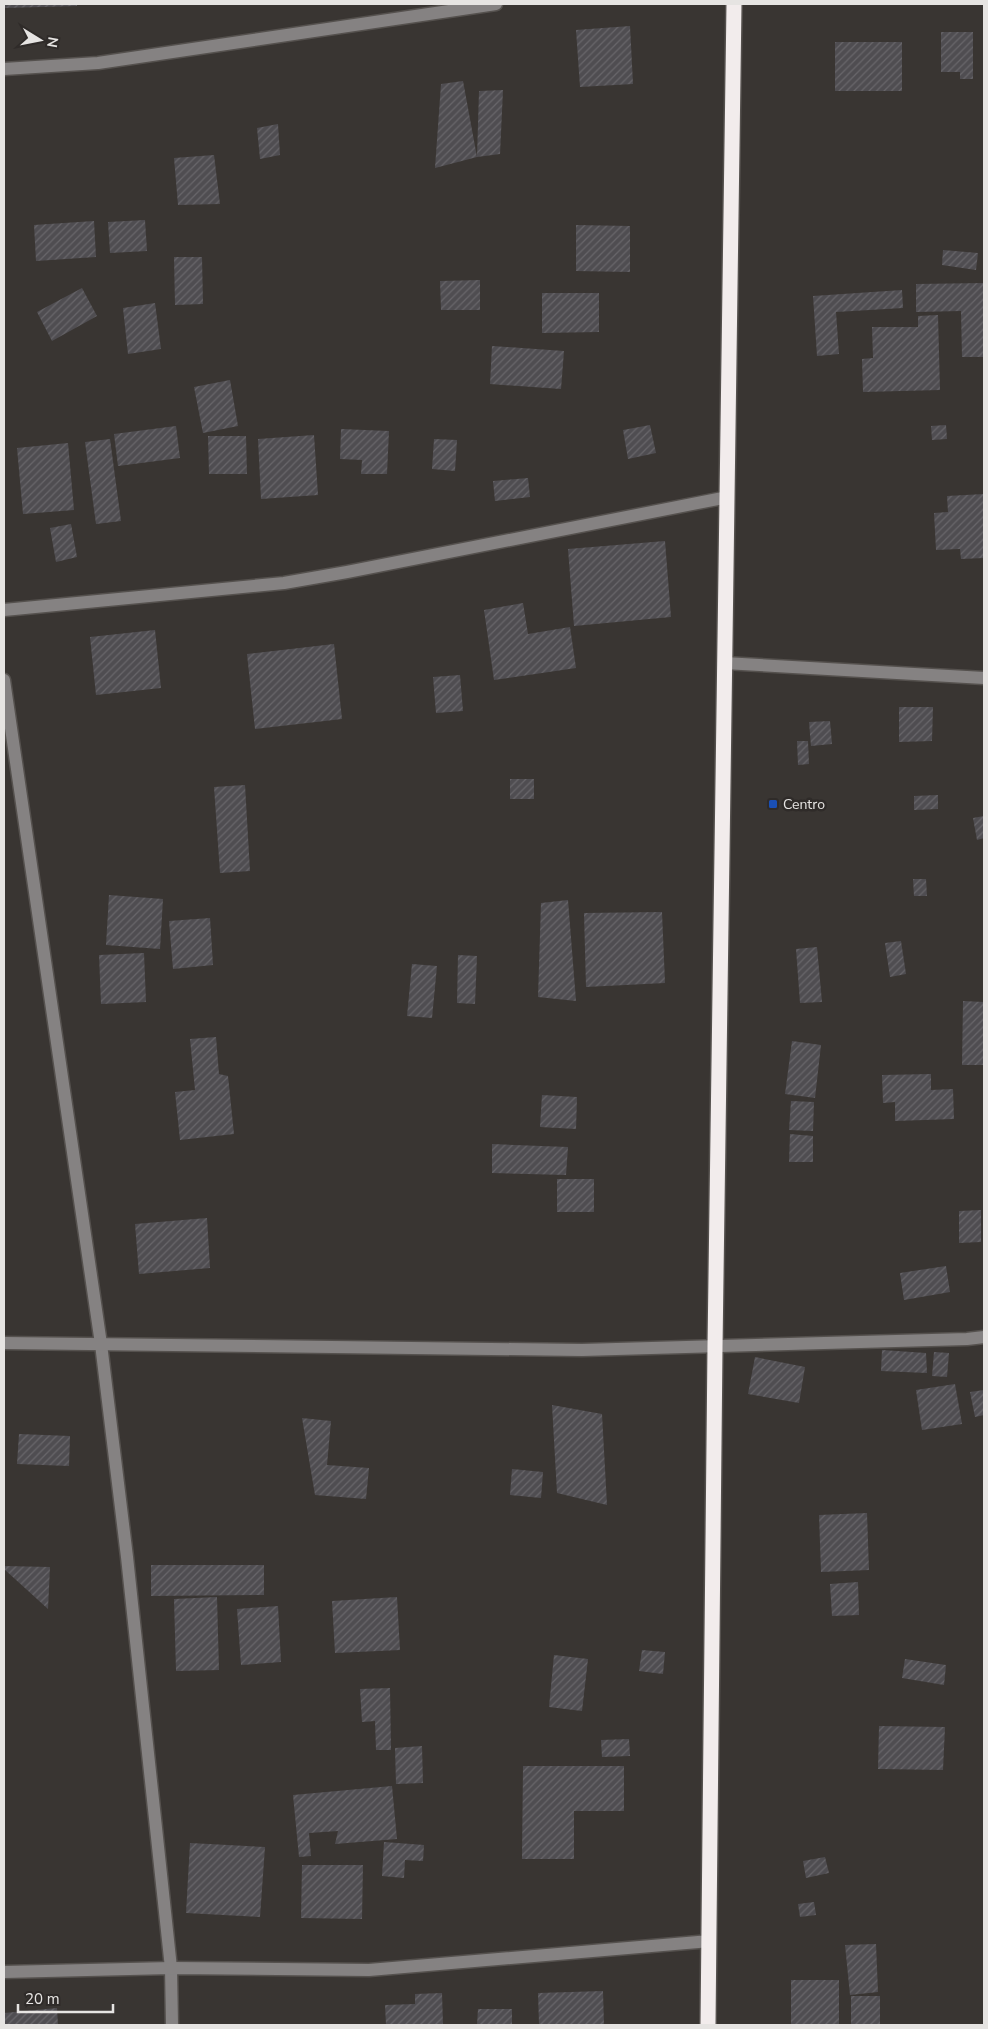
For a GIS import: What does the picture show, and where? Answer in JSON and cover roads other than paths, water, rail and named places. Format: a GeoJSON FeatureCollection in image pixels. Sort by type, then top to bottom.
{"type":"FeatureCollection","features":[{"type":"Feature","properties":{"kind":"highway"},"geometry":{"type":"LineString","coordinates":[[708,2025],[715,1347],[734,4]]}},
{"type":"Feature","properties":{"kind":"street"},"geometry":{"type":"LineString","coordinates":[[4,69],[98,64],[496,4]]}},
{"type":"Feature","properties":{"kind":"street"},"geometry":{"type":"LineString","coordinates":[[4,610],[284,583],[728,497]]}},
{"type":"Feature","properties":{"kind":"street"},"geometry":{"type":"LineString","coordinates":[[724,663],[984,678]]}},
{"type":"Feature","properties":{"kind":"street"},"geometry":{"type":"LineString","coordinates":[[4,680],[101,1344],[127,1557],[171,1968],[172,2025]]}},
{"type":"Feature","properties":{"kind":"street"},"geometry":{"type":"LineString","coordinates":[[4,1343],[582,1350],[984,1337]]}},
{"type":"Feature","properties":{"kind":"street"},"geometry":{"type":"LineString","coordinates":[[4,1972],[171,1968],[370,1970],[710,1941]]}},
{"type":"Feature","properties":{"kind":"place","name":"Centro"},"geometry":{"type":"Point","coordinates":[773,804]}}]}
